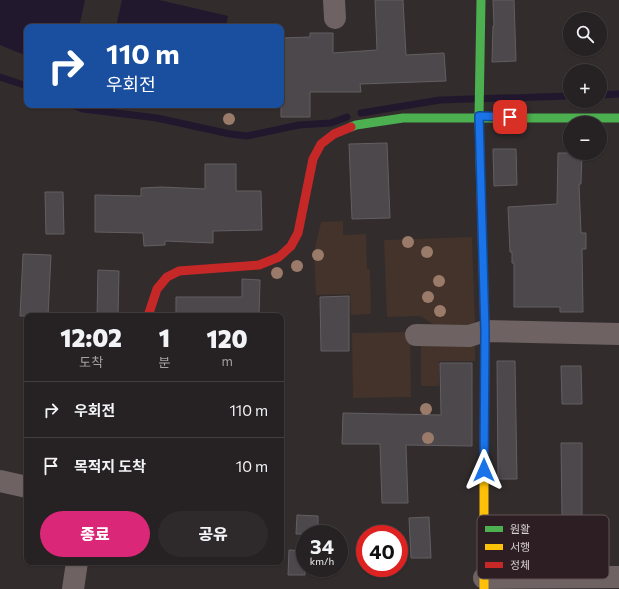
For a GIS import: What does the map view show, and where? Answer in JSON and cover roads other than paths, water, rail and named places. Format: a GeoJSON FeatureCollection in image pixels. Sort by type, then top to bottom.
{"type":"FeatureCollection","features":[{"type":"Feature","properties":{"kind":"street"},"geometry":{"type":"LineString","coordinates":[[481,0],[479,116],[485,331],[484,515]]}},
{"type":"Feature","properties":{"kind":"street"},"geometry":{"type":"LineString","coordinates":[[149,313],[157,289],[166,277],[179,271],[259,266],[279,257],[291,246],[298,233],[313,159],[321,144],[334,134],[356,125],[403,118],[479,116],[619,118]]}},
{"type":"Feature","properties":{"kind":"street"},"geometry":{"type":"LineString","coordinates":[[416,335],[469,336],[485,331],[619,334]]}},
{"type":"Feature","properties":{"kind":"street"},"geometry":{"type":"LineString","coordinates":[[0,481],[24,486]]}},
{"type":"Feature","properties":{"kind":"street"},"geometry":{"type":"LineString","coordinates":[[73,589],[77,565]]}},
{"type":"Feature","properties":{"kind":"street"},"geometry":{"type":"LineString","coordinates":[[609,577],[619,576]]}},
{"type":"Feature","properties":{"kind":"street"},"geometry":{"type":"LineString","coordinates":[[484,584],[568,579]]}},
{"type":"Feature","properties":{"kind":"waterway"},"geometry":{"type":"LineString","coordinates":[[0,77],[24,85]]}},
{"type":"Feature","properties":{"kind":"waterway"},"geometry":{"type":"LineString","coordinates":[[607,95],[619,94]]}},
{"type":"Feature","properties":{"kind":"waterway"},"geometry":{"type":"LineString","coordinates":[[361,113],[440,100],[563,96]]}},
{"type":"Feature","properties":{"kind":"waterway"},"geometry":{"type":"LineString","coordinates":[[80,108],[157,118],[230,134],[247,136],[299,125],[331,123],[347,117]]}}]}
